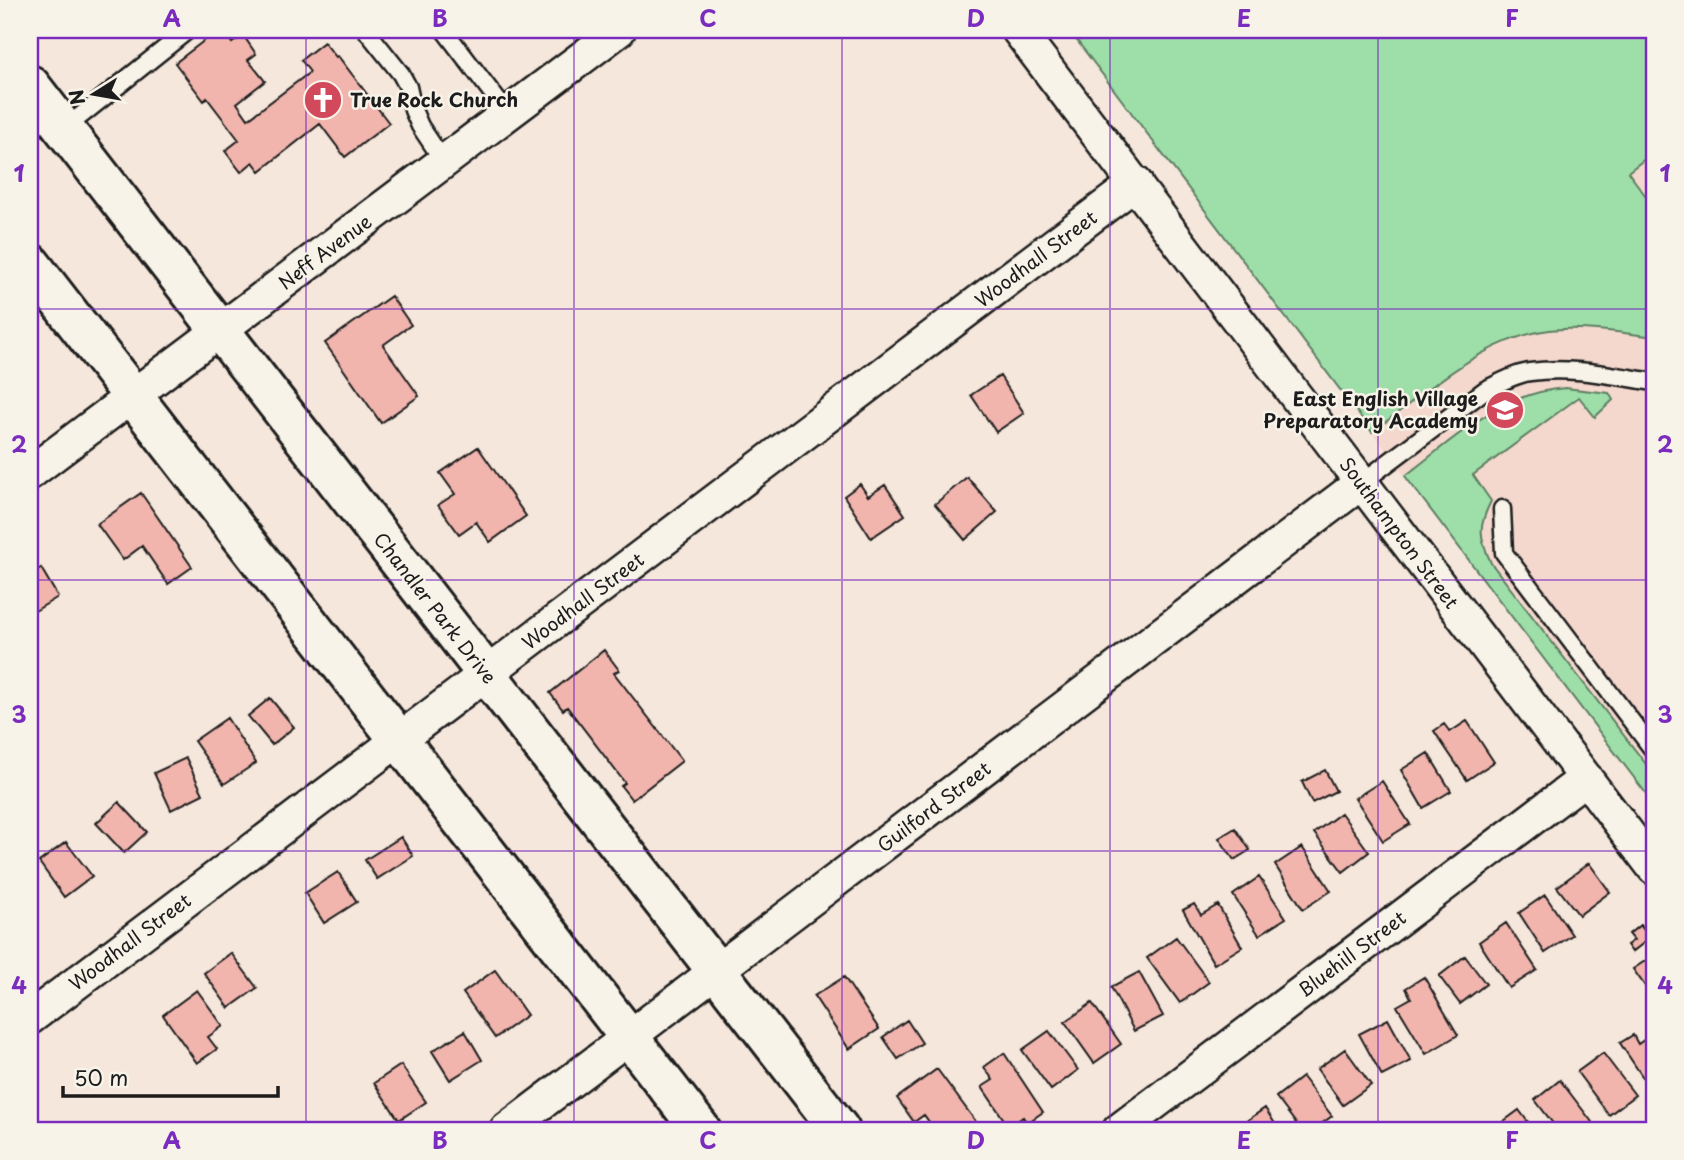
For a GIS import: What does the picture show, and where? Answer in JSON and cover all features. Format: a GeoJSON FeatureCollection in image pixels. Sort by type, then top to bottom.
{"type":"FeatureCollection","features":[{"type":"Feature","properties":{"kind":"street","name":"Neff Avenue"},"geometry":{"type":"LineString","coordinates":[[30,473],[619,30]]}},
{"type":"Feature","properties":{"kind":"street","name":"Southampton Street"},"geometry":{"type":"LineString","coordinates":[[1018,30],[1654,868]]}},
{"type":"Feature","properties":{"kind":"street","name":"Chandler Park Drive"},"geometry":{"type":"LineString","coordinates":[[30,85],[840,1130]]}},
{"type":"Feature","properties":{"kind":"street","name":"Woodhall Street"},"geometry":{"type":"LineString","coordinates":[[30,1017],[1136,183]]}},
{"type":"Feature","properties":{"kind":"street"},"geometry":{"type":"LineString","coordinates":[[30,263],[701,1130]]}},
{"type":"Feature","properties":{"kind":"street","name":"Guilford Street"},"geometry":{"type":"LineString","coordinates":[[506,1130],[1361,483]]}},
{"type":"Feature","properties":{"kind":"street","name":"Bluehill Street"},"geometry":{"type":"LineString","coordinates":[[1119,1130],[1586,778]]}},
{"type":"Feature","properties":{"kind":"lane"},"geometry":{"type":"LineString","coordinates":[[64,129],[188,30]]}},
{"type":"Feature","properties":{"kind":"lane"},"geometry":{"type":"LineString","coordinates":[[366,30],[401,74],[408,87],[413,110],[444,162]]}},
{"type":"Feature","properties":{"kind":"lane"},"geometry":{"type":"LineString","coordinates":[[444,30],[508,114]]}},
{"type":"Feature","properties":{"kind":"lane"},"geometry":{"type":"LineString","coordinates":[[1361,483],[1485,390],[1504,380],[1529,372],[1573,370],[1654,382]]}},
{"type":"Feature","properties":{"kind":"lane"},"geometry":{"type":"LineString","coordinates":[[1502,509],[1504,553],[1654,751]]}},
{"type":"Feature","properties":{"kind":"shaded area","name":"East English Village Preparatory Academy"},"geometry":{"type":"Polygon","coordinates":[[[1069,30],[1654,30],[1654,804],[1405,476],[1069,30]]]}},
{"type":"Feature","properties":{"kind":"green space","name":"East English Village Preparatory Academy"},"geometry":{"type":"Polygon","coordinates":[[[1069,30],[1654,30],[1654,152],[1628,172],[1654,207],[1654,337],[1563,329],[1536,332],[1510,340],[1461,366],[1372,432],[1069,30]]]}},
{"type":"Feature","properties":{"kind":"green space"},"geometry":{"type":"Polygon","coordinates":[[[1565,388],[1609,393],[1613,400],[1595,417],[1579,397],[1473,475],[1491,501],[1482,525],[1482,538],[1491,563],[1654,771],[1654,804],[1405,476],[1460,433],[1499,408],[1541,392],[1565,388]]]}},
{"type":"Feature","properties":{"kind":"building","name":"True Rock Church"},"geometry":{"type":"Polygon","coordinates":[[[218,30],[222,30],[232,43],[243,35],[256,54],[248,60],[265,81],[237,103],[248,119],[310,72],[301,60],[324,42],[336,57],[338,56],[389,123],[345,157],[320,124],[260,171],[253,162],[241,172],[225,151],[239,140],[207,98],[204,101],[175,63],[218,30]]]}},
{"type":"Feature","properties":{"kind":"building"},"geometry":{"type":"Polygon","coordinates":[[[391,296],[411,325],[383,345],[419,396],[381,423],[325,343],[391,296]]]}},
{"type":"Feature","properties":{"kind":"building"},"geometry":{"type":"Polygon","coordinates":[[[1000,376],[1024,413],[996,432],[971,395],[1000,376]]]}},
{"type":"Feature","properties":{"kind":"building"},"geometry":{"type":"Polygon","coordinates":[[[478,447],[526,516],[490,542],[476,522],[459,534],[438,505],[455,494],[440,473],[478,447]]]}},
{"type":"Feature","properties":{"kind":"building"},"geometry":{"type":"Polygon","coordinates":[[[967,477],[997,512],[965,540],[935,504],[967,477]]]}},
{"type":"Feature","properties":{"kind":"building"},"geometry":{"type":"Polygon","coordinates":[[[860,484],[868,496],[885,485],[905,515],[871,538],[844,496],[860,484]]]}},
{"type":"Feature","properties":{"kind":"building"},"geometry":{"type":"Polygon","coordinates":[[[141,493],[192,567],[168,584],[142,546],[123,560],[97,524],[141,493]]]}},
{"type":"Feature","properties":{"kind":"building"},"geometry":{"type":"Polygon","coordinates":[[[41,568],[58,597],[30,614],[30,575],[41,568]]]}},
{"type":"Feature","properties":{"kind":"building"},"geometry":{"type":"Polygon","coordinates":[[[604,650],[619,670],[614,673],[682,761],[632,800],[621,786],[625,783],[567,707],[563,710],[550,693],[604,650]]]}},
{"type":"Feature","properties":{"kind":"building"},"geometry":{"type":"Polygon","coordinates":[[[270,698],[294,727],[272,745],[248,716],[270,698]]]}},
{"type":"Feature","properties":{"kind":"building"},"geometry":{"type":"Polygon","coordinates":[[[227,718],[256,763],[224,784],[194,741],[227,718]]]}},
{"type":"Feature","properties":{"kind":"building"},"geometry":{"type":"Polygon","coordinates":[[[1467,721],[1494,762],[1467,780],[1434,731],[1444,724],[1450,732],[1467,721]]]}},
{"type":"Feature","properties":{"kind":"building"},"geometry":{"type":"Polygon","coordinates":[[[1428,753],[1451,791],[1423,808],[1401,770],[1428,753]]]}},
{"type":"Feature","properties":{"kind":"building"},"geometry":{"type":"Polygon","coordinates":[[[186,758],[203,794],[171,810],[154,773],[186,758]]]}},
{"type":"Feature","properties":{"kind":"building"},"geometry":{"type":"Polygon","coordinates":[[[1325,770],[1336,791],[1312,803],[1302,782],[1325,770]]]}},
{"type":"Feature","properties":{"kind":"building"},"geometry":{"type":"Polygon","coordinates":[[[1382,781],[1410,824],[1383,841],[1355,798],[1382,781]]]}},
{"type":"Feature","properties":{"kind":"building"},"geometry":{"type":"Polygon","coordinates":[[[119,802],[147,832],[124,853],[96,823],[119,802]]]}},
{"type":"Feature","properties":{"kind":"building"},"geometry":{"type":"Polygon","coordinates":[[[1341,813],[1369,852],[1343,872],[1314,833],[1341,813]]]}},
{"type":"Feature","properties":{"kind":"building"},"geometry":{"type":"Polygon","coordinates":[[[1235,828],[1250,850],[1234,860],[1219,838],[1235,828]]]}},
{"type":"Feature","properties":{"kind":"building"},"geometry":{"type":"Polygon","coordinates":[[[401,837],[413,856],[377,879],[365,860],[401,837]]]}},
{"type":"Feature","properties":{"kind":"building"},"geometry":{"type":"Polygon","coordinates":[[[66,842],[92,876],[64,897],[39,862],[66,842]]]}},
{"type":"Feature","properties":{"kind":"building"},"geometry":{"type":"Polygon","coordinates":[[[1302,847],[1331,891],[1303,909],[1275,865],[1302,847]]]}},
{"type":"Feature","properties":{"kind":"building"},"geometry":{"type":"Polygon","coordinates":[[[1589,863],[1610,892],[1579,915],[1557,887],[1589,863]]]}},
{"type":"Feature","properties":{"kind":"building"},"geometry":{"type":"Polygon","coordinates":[[[338,872],[357,902],[324,923],[305,893],[338,872]]]}},
{"type":"Feature","properties":{"kind":"building"},"geometry":{"type":"Polygon","coordinates":[[[1259,877],[1286,918],[1259,935],[1233,895],[1259,877]]]}},
{"type":"Feature","properties":{"kind":"building"},"geometry":{"type":"Polygon","coordinates":[[[1545,895],[1572,935],[1545,953],[1519,913],[1545,895]]]}},
{"type":"Feature","properties":{"kind":"building"},"geometry":{"type":"Polygon","coordinates":[[[1194,904],[1201,915],[1218,905],[1242,947],[1214,964],[1183,910],[1194,904]]]}},
{"type":"Feature","properties":{"kind":"building"},"geometry":{"type":"Polygon","coordinates":[[[1506,923],[1537,970],[1509,988],[1479,942],[1506,923]]]}},
{"type":"Feature","properties":{"kind":"building"},"geometry":{"type":"Polygon","coordinates":[[[1640,925],[1650,938],[1632,952],[1627,945],[1634,940],[1629,934],[1640,925]]]}},
{"type":"Feature","properties":{"kind":"building"},"geometry":{"type":"Polygon","coordinates":[[[1176,937],[1209,982],[1180,1003],[1147,958],[1176,937]]]}},
{"type":"Feature","properties":{"kind":"building"},"geometry":{"type":"Polygon","coordinates":[[[231,953],[257,988],[229,1008],[204,973],[231,953]]]}},
{"type":"Feature","properties":{"kind":"building"},"geometry":{"type":"Polygon","coordinates":[[[1654,955],[1654,994],[1652,996],[1633,969],[1654,955]]]}},
{"type":"Feature","properties":{"kind":"building"},"geometry":{"type":"Polygon","coordinates":[[[1465,956],[1486,984],[1460,1004],[1439,976],[1465,956]]]}},
{"type":"Feature","properties":{"kind":"building"},"geometry":{"type":"Polygon","coordinates":[[[495,970],[527,1015],[495,1038],[463,993],[495,970]]]}},
{"type":"Feature","properties":{"kind":"building"},"geometry":{"type":"Polygon","coordinates":[[[1139,972],[1163,1016],[1134,1031],[1111,987],[1139,972]]]}},
{"type":"Feature","properties":{"kind":"building"},"geometry":{"type":"Polygon","coordinates":[[[844,977],[879,1029],[849,1049],[814,996],[844,977]]]}},
{"type":"Feature","properties":{"kind":"building"},"geometry":{"type":"Polygon","coordinates":[[[1424,977],[1458,1035],[1426,1054],[1397,1006],[1411,998],[1406,988],[1424,977]]]}},
{"type":"Feature","properties":{"kind":"building"},"geometry":{"type":"Polygon","coordinates":[[[197,990],[223,1026],[208,1037],[217,1049],[197,1063],[163,1015],[197,990]]]}},
{"type":"Feature","properties":{"kind":"building"},"geometry":{"type":"Polygon","coordinates":[[[1092,1003],[1121,1044],[1094,1063],[1065,1022],[1092,1003]]]}},
{"type":"Feature","properties":{"kind":"building"},"geometry":{"type":"Polygon","coordinates":[[[1388,1019],[1411,1061],[1382,1076],[1359,1034],[1388,1019]]]}},
{"type":"Feature","properties":{"kind":"building"},"geometry":{"type":"Polygon","coordinates":[[[907,1020],[922,1043],[898,1059],[883,1037],[907,1020]]]}},
{"type":"Feature","properties":{"kind":"building"},"geometry":{"type":"Polygon","coordinates":[[[465,1031],[482,1060],[450,1080],[432,1051],[465,1031]]]}},
{"type":"Feature","properties":{"kind":"building"},"geometry":{"type":"Polygon","coordinates":[[[1049,1031],[1078,1070],[1051,1090],[1022,1050],[1049,1031]]]}},
{"type":"Feature","properties":{"kind":"building"},"geometry":{"type":"Polygon","coordinates":[[[1654,1033],[1654,1077],[1646,1082],[1620,1043],[1633,1035],[1638,1044],[1654,1033]]]}},
{"type":"Feature","properties":{"kind":"building"},"geometry":{"type":"Polygon","coordinates":[[[1345,1049],[1371,1085],[1343,1105],[1317,1069],[1345,1049]]]}},
{"type":"Feature","properties":{"kind":"building"},"geometry":{"type":"Polygon","coordinates":[[[1004,1053],[1043,1112],[1027,1123],[1023,1117],[1009,1127],[982,1087],[993,1080],[984,1067],[1004,1053]]]}},
{"type":"Feature","properties":{"kind":"building"},"geometry":{"type":"Polygon","coordinates":[[[1603,1053],[1635,1095],[1609,1115],[1577,1072],[1603,1053]]]}},
{"type":"Feature","properties":{"kind":"building"},"geometry":{"type":"Polygon","coordinates":[[[401,1065],[426,1102],[399,1120],[374,1083],[401,1065]]]}},
{"type":"Feature","properties":{"kind":"building"},"geometry":{"type":"Polygon","coordinates":[[[937,1069],[982,1130],[935,1130],[924,1115],[914,1122],[897,1098],[937,1069]]]}},
{"type":"Feature","properties":{"kind":"building"},"geometry":{"type":"Polygon","coordinates":[[[1302,1077],[1332,1116],[1313,1130],[1301,1130],[1276,1097],[1302,1077]]]}},
{"type":"Feature","properties":{"kind":"building"},"geometry":{"type":"Polygon","coordinates":[[[1560,1080],[1592,1122],[1582,1130],[1558,1130],[1535,1100],[1560,1080]]]}},
{"type":"Feature","properties":{"kind":"building"},"geometry":{"type":"Polygon","coordinates":[[[1265,1108],[1279,1130],[1240,1130],[1238,1127],[1265,1108]]]}},
{"type":"Feature","properties":{"kind":"building"},"geometry":{"type":"Polygon","coordinates":[[[1519,1110],[1534,1130],[1493,1129],[1519,1110]]]}},
{"type":"Feature","properties":{"kind":"place","name":"True Rock Church"},"geometry":{"type":"Point","coordinates":[323,100]}},
{"type":"Feature","properties":{"kind":"place","name":"East English Village Preparatory Academy"},"geometry":{"type":"Point","coordinates":[1505,410]}}]}
